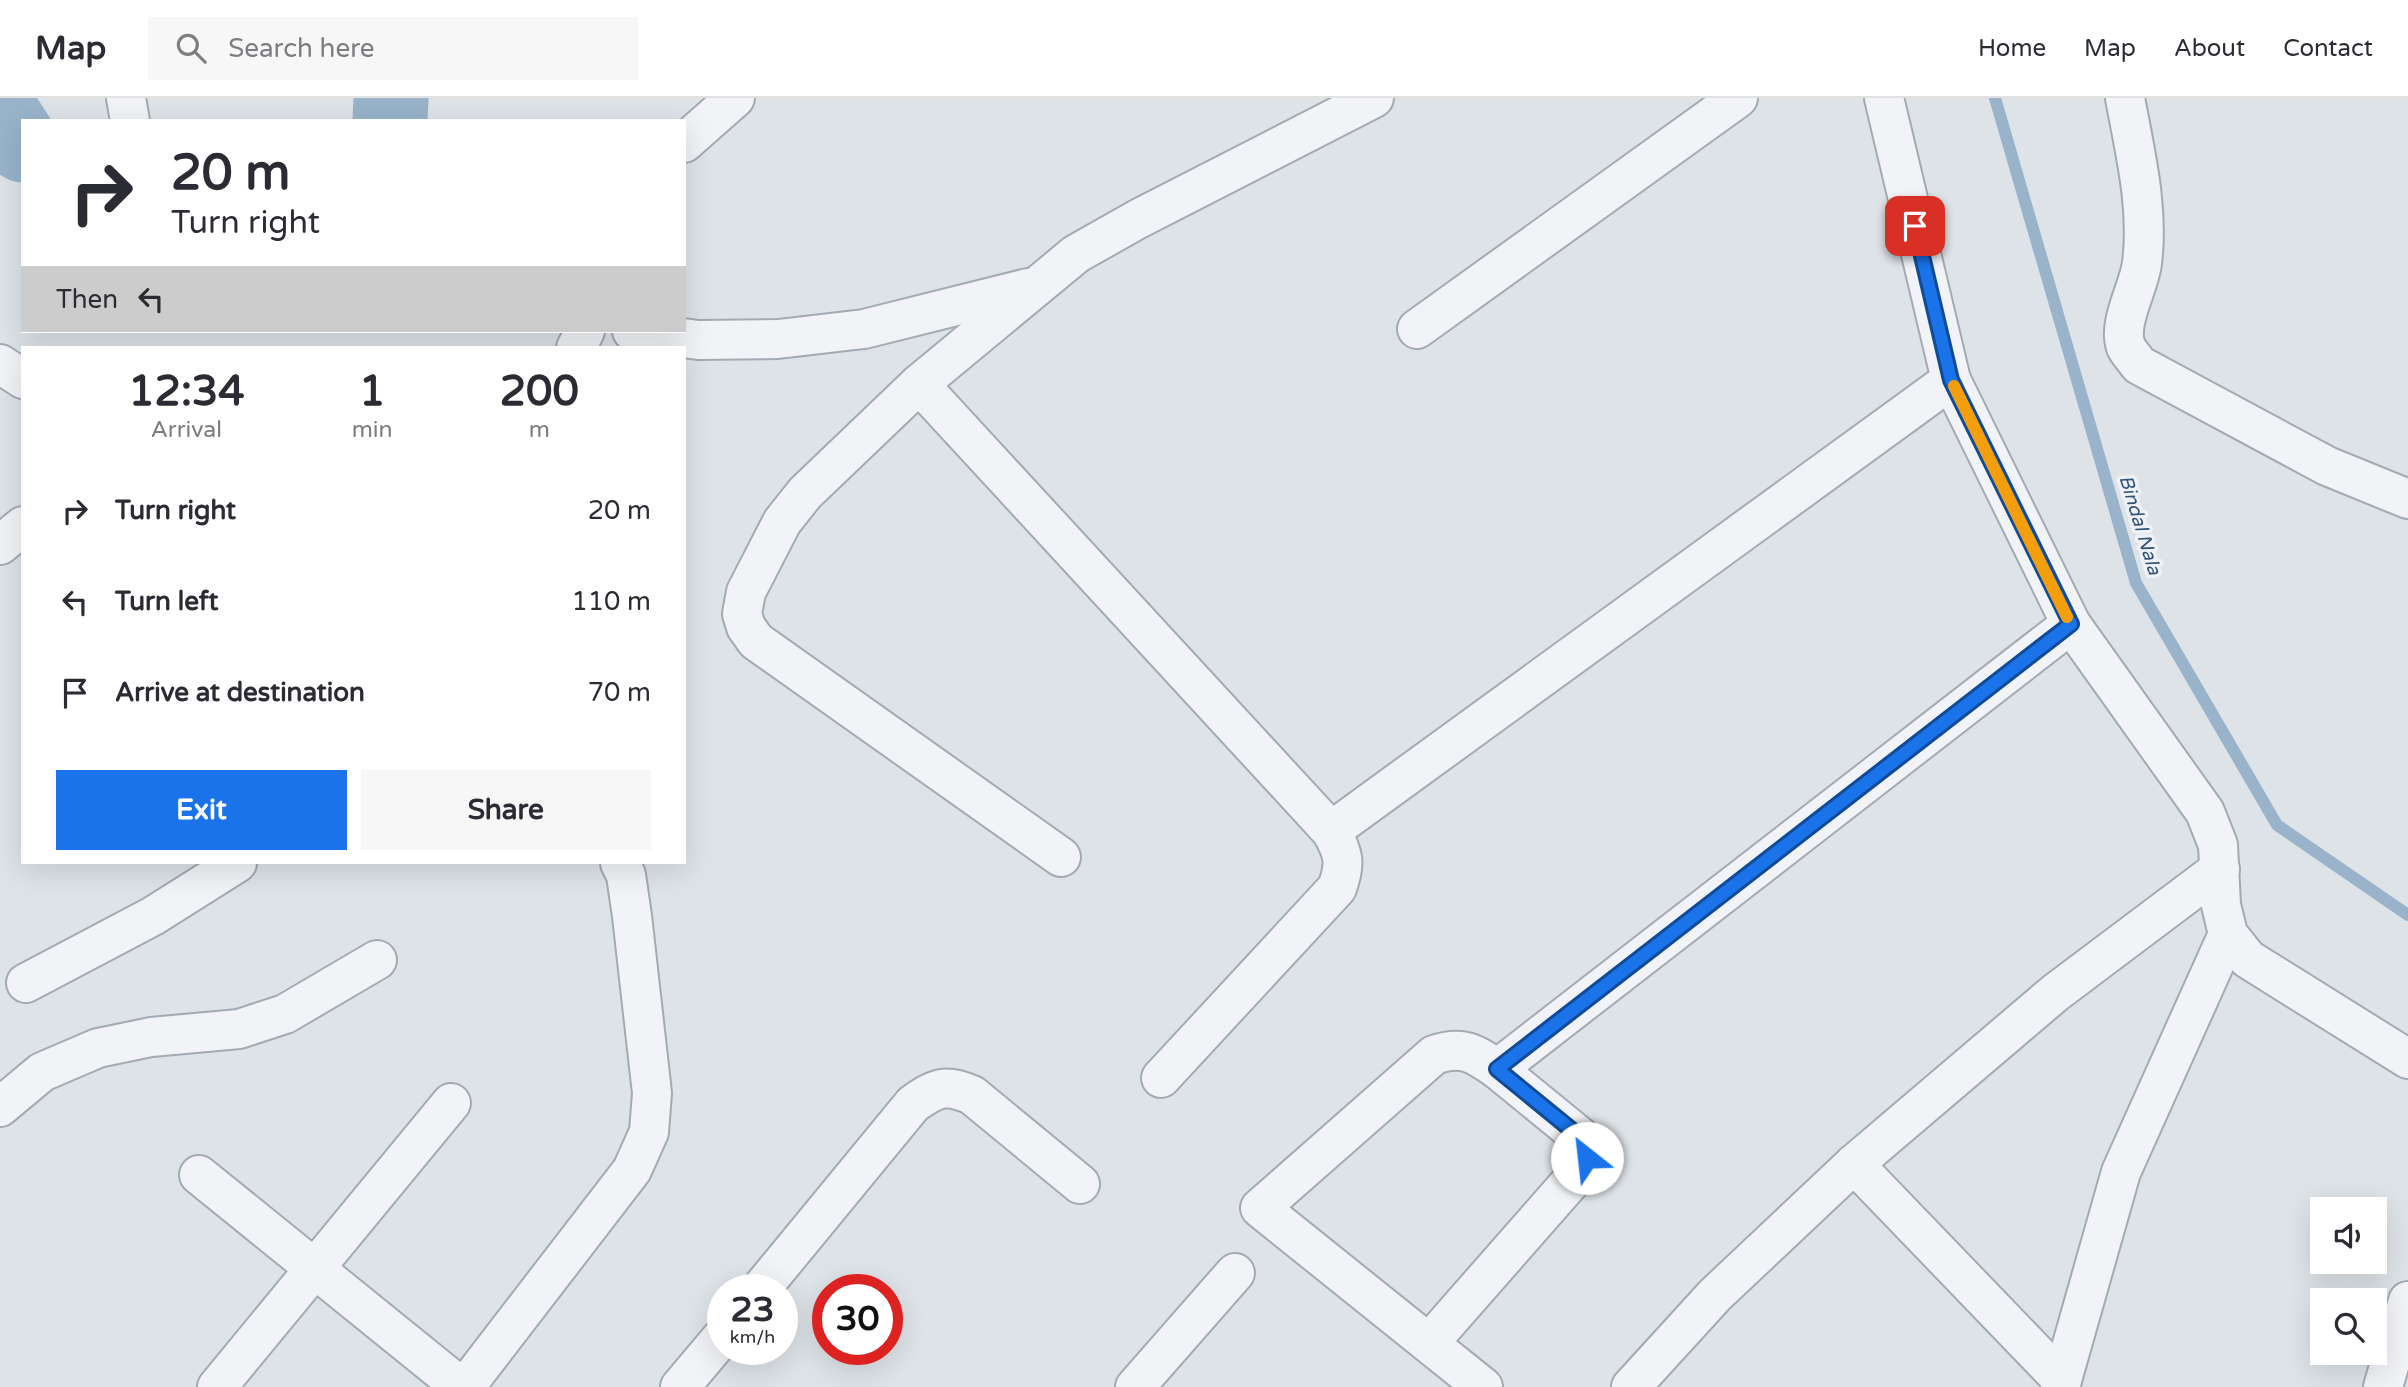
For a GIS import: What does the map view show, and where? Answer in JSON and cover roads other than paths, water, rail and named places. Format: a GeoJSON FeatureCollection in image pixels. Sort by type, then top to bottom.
{"type":"FeatureCollection","features":[{"type":"Feature","properties":{"kind":"street"},"geometry":{"type":"LineString","coordinates":[[126,98],[130,119]]}},
{"type":"Feature","properties":{"kind":"street"},"geometry":{"type":"LineString","coordinates":[[686,141],[735,98]]}},
{"type":"Feature","properties":{"kind":"street"},"geometry":{"type":"LineString","coordinates":[[1061,857],[756,641],[746,627],[742,614],[746,592],[782,523],[805,493],[919,384],[1076,254],[1138,219],[1374,98]]}},
{"type":"Feature","properties":{"kind":"street"},"geometry":{"type":"LineString","coordinates":[[1417,329],[1738,98]]}},
{"type":"Feature","properties":{"kind":"street"},"geometry":{"type":"LineString","coordinates":[[1884,98],[1951,380],[2071,624],[2205,812],[2218,845],[2221,905],[2228,934],[2248,959],[2408,1059]]}},
{"type":"Feature","properties":{"kind":"street"},"geometry":{"type":"LineString","coordinates":[[2125,98],[2144,217],[2142,265],[2125,326],[2126,346],[2139,365],[2327,466],[2408,499]]}},
{"type":"Feature","properties":{"kind":"street"},"geometry":{"type":"LineString","coordinates":[[647,333],[698,340],[778,339],[864,329],[1037,286]]}},
{"type":"Feature","properties":{"kind":"street"},"geometry":{"type":"LineString","coordinates":[[0,364],[21,378]]}},
{"type":"Feature","properties":{"kind":"street"},"geometry":{"type":"LineString","coordinates":[[1331,831],[1951,380]]}},
{"type":"Feature","properties":{"kind":"street"},"geometry":{"type":"LineString","coordinates":[[919,384],[1331,831],[1343,851],[1343,872],[1337,888],[1161,1078]]}},
{"type":"Feature","properties":{"kind":"street"},"geometry":{"type":"LineString","coordinates":[[0,545],[21,528]]}},
{"type":"Feature","properties":{"kind":"street"},"geometry":{"type":"LineString","coordinates":[[1497,1069],[2071,624]]}},
{"type":"Feature","properties":{"kind":"street"},"geometry":{"type":"LineString","coordinates":[[26,983],[153,916],[235,864]]}},
{"type":"Feature","properties":{"kind":"street"},"geometry":{"type":"LineString","coordinates":[[199,1175],[463,1387],[632,1170],[649,1132],[652,1093],[632,916],[626,876],[620,864]]}},
{"type":"Feature","properties":{"kind":"street"},"geometry":{"type":"LineString","coordinates":[[1631,1387],[1715,1294],[1854,1164],[2055,993],[2220,869]]}},
{"type":"Feature","properties":{"kind":"street"},"geometry":{"type":"LineString","coordinates":[[2061,1383],[2121,1172],[2228,934]]}},
{"type":"Feature","properties":{"kind":"street"},"geometry":{"type":"LineString","coordinates":[[0,1107],[42,1072],[98,1048],[151,1037],[239,1029],[285,1014],[377,960]]}},
{"type":"Feature","properties":{"kind":"street"},"geometry":{"type":"LineString","coordinates":[[1429,1343],[1580,1171],[1587,1158],[1586,1145],[1579,1136],[1497,1069],[1468,1052],[1450,1049],[1434,1055],[1259,1208],[1483,1387]]}},
{"type":"Feature","properties":{"kind":"street"},"geometry":{"type":"LineString","coordinates":[[773,1274],[913,1104],[932,1090],[953,1087],[972,1095],[1080,1184]]}},
{"type":"Feature","properties":{"kind":"street"},"geometry":{"type":"LineString","coordinates":[[217,1387],[451,1102]]}},
{"type":"Feature","properties":{"kind":"street"},"geometry":{"type":"LineString","coordinates":[[1854,1164],[2061,1383]]}},
{"type":"Feature","properties":{"kind":"street"},"geometry":{"type":"LineString","coordinates":[[1135,1387],[1235,1273]]}},
{"type":"Feature","properties":{"kind":"street"},"geometry":{"type":"LineString","coordinates":[[2383,1387],[2408,1301]]}},
{"type":"Feature","properties":{"kind":"street"},"geometry":{"type":"LineString","coordinates":[[680,1387],[707,1355]]}},
{"type":"Feature","properties":{"kind":"waterway"},"geometry":{"type":"LineString","coordinates":[[390,119],[391,98]]}},
{"type":"Feature","properties":{"kind":"waterway","name":"Bindal Nala"},"geometry":{"type":"LineString","coordinates":[[1995,98],[2136,583],[2277,825],[2408,915]]}},
{"type":"Feature","properties":{"kind":"waterway"},"geometry":{"type":"LineString","coordinates":[[0,110],[21,142]]}}]}
